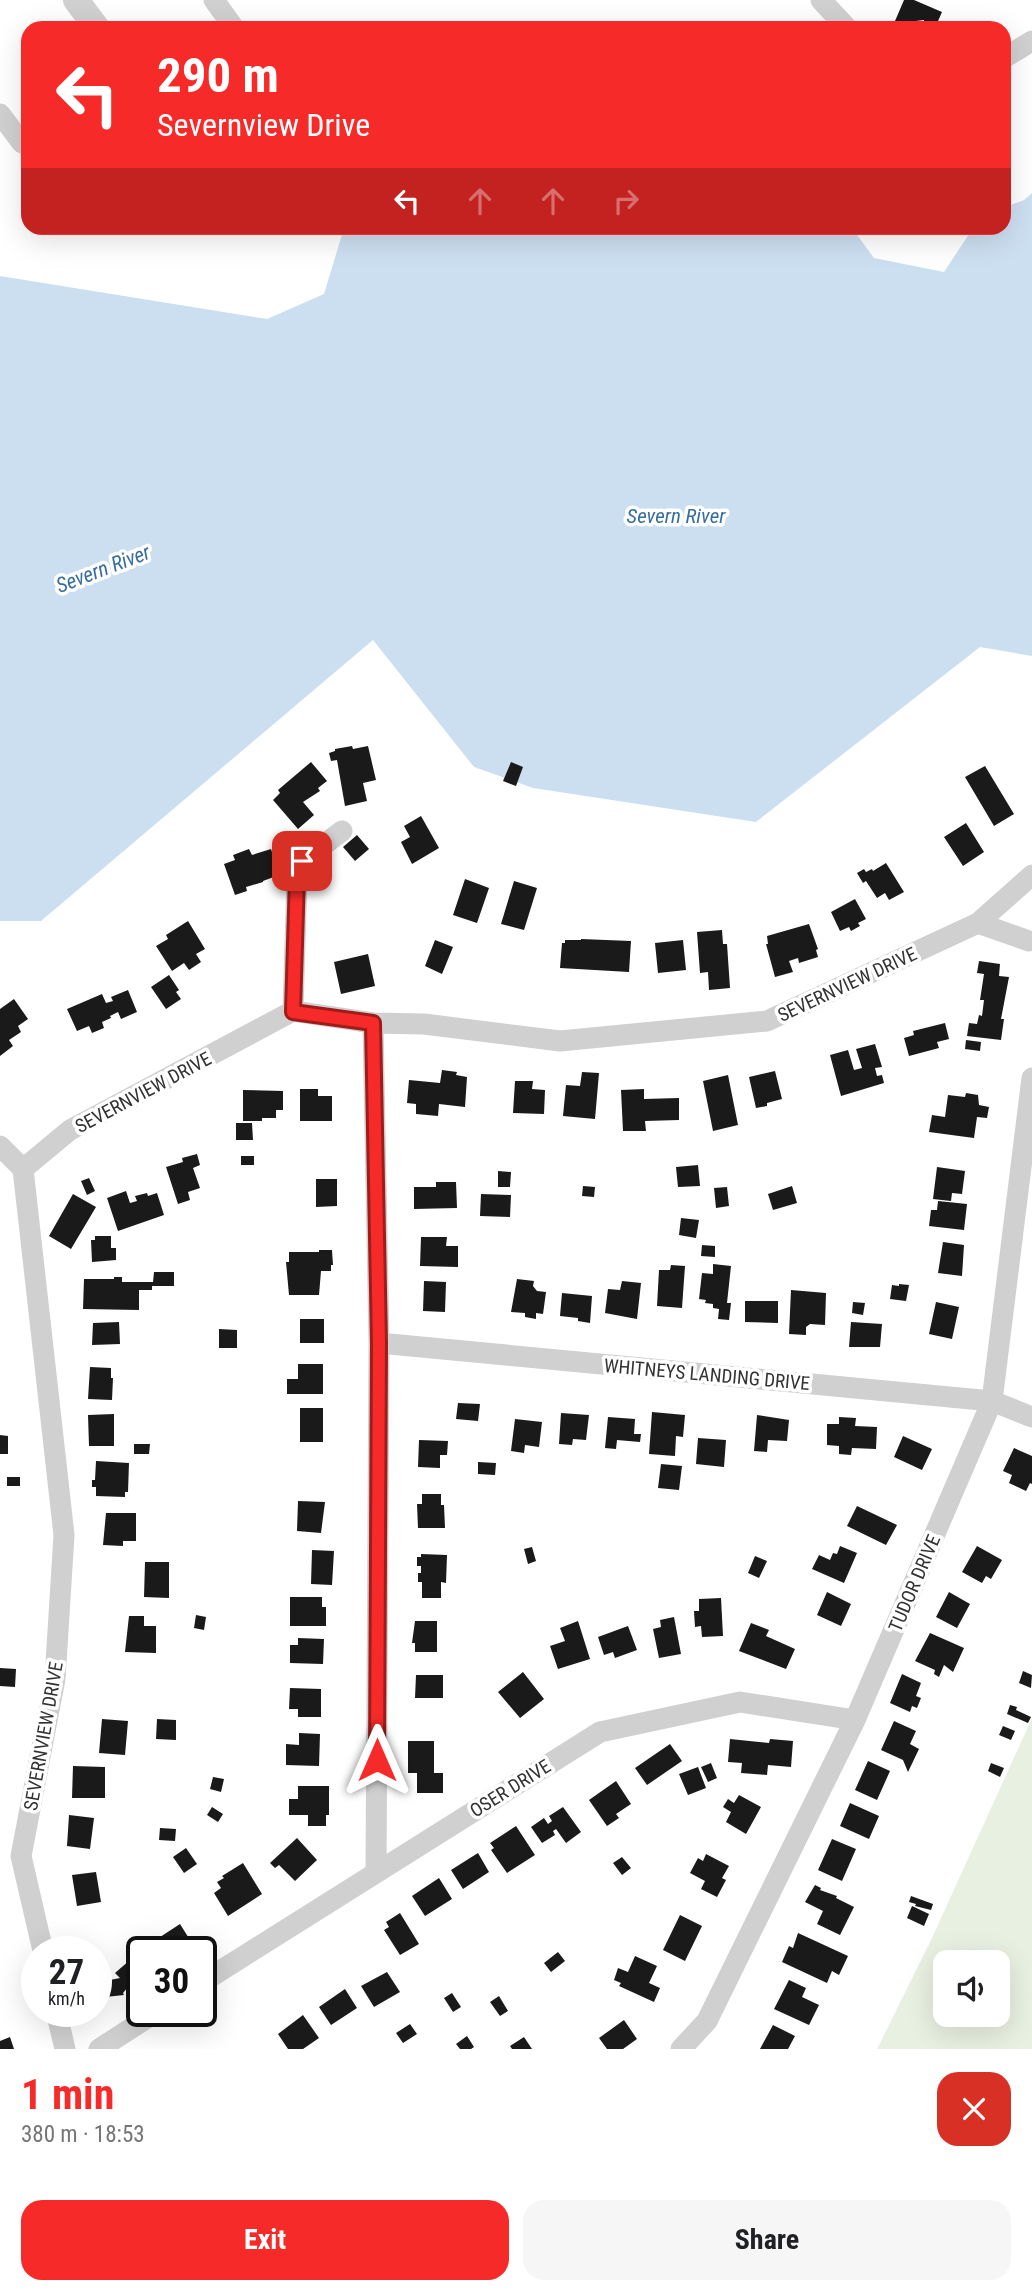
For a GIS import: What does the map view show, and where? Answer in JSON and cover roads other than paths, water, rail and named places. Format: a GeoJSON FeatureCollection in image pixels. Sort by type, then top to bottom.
{"type":"FeatureCollection","features":[{"type":"Feature","properties":{"kind":"street"},"geometry":{"type":"LineString","coordinates":[[76,0],[92,21]]}},
{"type":"Feature","properties":{"kind":"street"},"geometry":{"type":"LineString","coordinates":[[214,0],[229,21]]}},
{"type":"Feature","properties":{"kind":"street"},"geometry":{"type":"LineString","coordinates":[[821,0],[840,21]]}},
{"type":"Feature","properties":{"kind":"street"},"geometry":{"type":"LineString","coordinates":[[1011,54],[1032,41]]}},
{"type":"Feature","properties":{"kind":"street"},"geometry":{"type":"LineString","coordinates":[[0,114],[21,142]]}},
{"type":"Feature","properties":{"kind":"street"},"geometry":{"type":"LineString","coordinates":[[293,1012],[297,876],[302,861],[342,831]]}},
{"type":"Feature","properties":{"kind":"street","name":"SEVERNVIEW DRIVE"},"geometry":{"type":"LineString","coordinates":[[40,1936],[21,1856],[55,1679],[64,1535],[23,1169],[70,1130],[293,1012],[373,1023],[424,1024],[559,1041],[767,1021],[978,923],[1032,875]]}},
{"type":"Feature","properties":{"kind":"street"},"geometry":{"type":"LineString","coordinates":[[978,923],[1031,940]]}},
{"type":"Feature","properties":{"kind":"street"},"geometry":{"type":"LineString","coordinates":[[373,1023],[379,1343],[376,1871]]}},
{"type":"Feature","properties":{"kind":"street","name":"TUDOR DRIVE"},"geometry":{"type":"LineString","coordinates":[[681,2049],[707,2021],[855,1720],[992,1401],[1032,1079]]}},
{"type":"Feature","properties":{"kind":"street"},"geometry":{"type":"LineString","coordinates":[[0,1146],[23,1169]]}},
{"type":"Feature","properties":{"kind":"street","name":"WHITNEYS LANDING DRIVE"},"geometry":{"type":"LineString","coordinates":[[379,1343],[992,1401],[1032,1418]]}},
{"type":"Feature","properties":{"kind":"street","name":"OSER DRIVE"},"geometry":{"type":"LineString","coordinates":[[217,1973],[600,1732],[740,1702],[855,1720]]}},
{"type":"Feature","properties":{"kind":"street"},"geometry":{"type":"LineString","coordinates":[[60,2027],[65,2049]]}},
{"type":"Feature","properties":{"kind":"street"},"geometry":{"type":"LineString","coordinates":[[99,2049],[133,2027]]}},
{"type":"Feature","properties":{"kind":"water","name":"Severn River"},"geometry":{"type":"Polygon","coordinates":[[[1032,193],[1032,656],[980,647],[756,822],[533,788],[474,767],[373,640],[41,921],[0,921],[0,276],[267,319],[324,294],[342,235],[857,235],[874,258],[944,272],[968,235],[1011,235],[1011,205],[1024,200],[1032,193]]]}}]}
